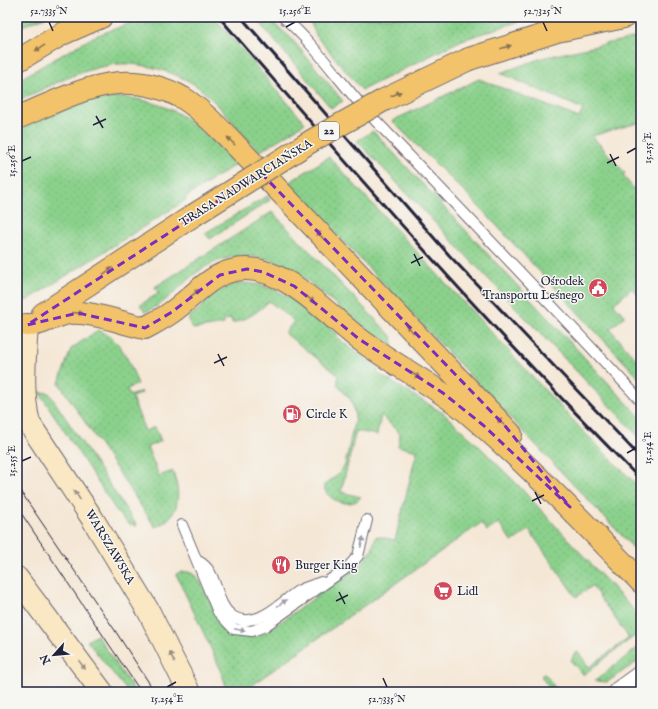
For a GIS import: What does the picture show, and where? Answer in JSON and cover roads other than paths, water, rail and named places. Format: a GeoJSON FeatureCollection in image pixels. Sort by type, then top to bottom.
{"type":"FeatureCollection","features":[{"type":"Feature","properties":{"kind":"main road"},"geometry":{"type":"LineString","coordinates":[[17,61],[62,34],[101,17]]}},
{"type":"Feature","properties":{"kind":"main road","name":"TRASA NADWARCIAŃSKA"},"geometry":{"type":"LineString","coordinates":[[22,328],[194,214],[313,140],[384,100],[469,59],[557,31],[624,17]]}},
{"type":"Feature","properties":{"kind":"main road"},"geometry":{"type":"LineString","coordinates":[[17,118],[84,90],[104,84],[120,82],[155,87],[169,92],[195,106],[227,136],[423,343],[506,427],[570,507]]}},
{"type":"Feature","properties":{"kind":"main road"},"geometry":{"type":"LineString","coordinates":[[23,417],[22,328],[62,314],[78,313],[145,328],[172,312],[208,281],[220,275],[232,271],[247,269],[263,272],[294,286],[359,339],[443,393],[483,425],[570,507],[641,582]]}},
{"type":"Feature","properties":{"kind":"main road","name":"WARSZAWSKA"},"geometry":{"type":"LineString","coordinates":[[23,417],[92,518],[149,612],[189,692]]}},
{"type":"Feature","properties":{"kind":"main road"},"geometry":{"type":"LineString","coordinates":[[17,578],[102,692]]}},
{"type":"Feature","properties":{"kind":"street"},"geometry":{"type":"LineString","coordinates":[[619,692],[641,676]]}},
{"type":"Feature","properties":{"kind":"lane"},"geometry":{"type":"LineString","coordinates":[[283,17],[302,33],[372,117],[641,400]]}},
{"type":"Feature","properties":{"kind":"lane"},"geometry":{"type":"LineString","coordinates":[[182,525],[218,612],[229,626],[241,631],[252,631],[265,626],[348,567],[358,556],[367,520]]}},
{"type":"Feature","properties":{"kind":"tram line"},"geometry":{"type":"LineString","coordinates":[[17,486],[155,692]]}},
{"type":"Feature","properties":{"kind":"tram line"},"geometry":{"type":"LineString","coordinates":[[17,507],[141,692]]}},
{"type":"Feature","properties":{"kind":"railway"},"geometry":{"type":"LineString","coordinates":[[219,17],[426,252],[532,367],[641,480]]}},
{"type":"Feature","properties":{"kind":"railway"},"geometry":{"type":"LineString","coordinates":[[241,17],[449,255],[641,458]]}},
{"type":"Feature","properties":{"kind":"place","name":"Ośrodek Transportu Leśnego"},"geometry":{"type":"Point","coordinates":[598,288]}},
{"type":"Feature","properties":{"kind":"place","name":"Circle K"},"geometry":{"type":"Point","coordinates":[292,414]}},
{"type":"Feature","properties":{"kind":"place","name":"Burger King"},"geometry":{"type":"Point","coordinates":[281,565]}},
{"type":"Feature","properties":{"kind":"place","name":"Lidl"},"geometry":{"type":"Point","coordinates":[443,591]}}]}
